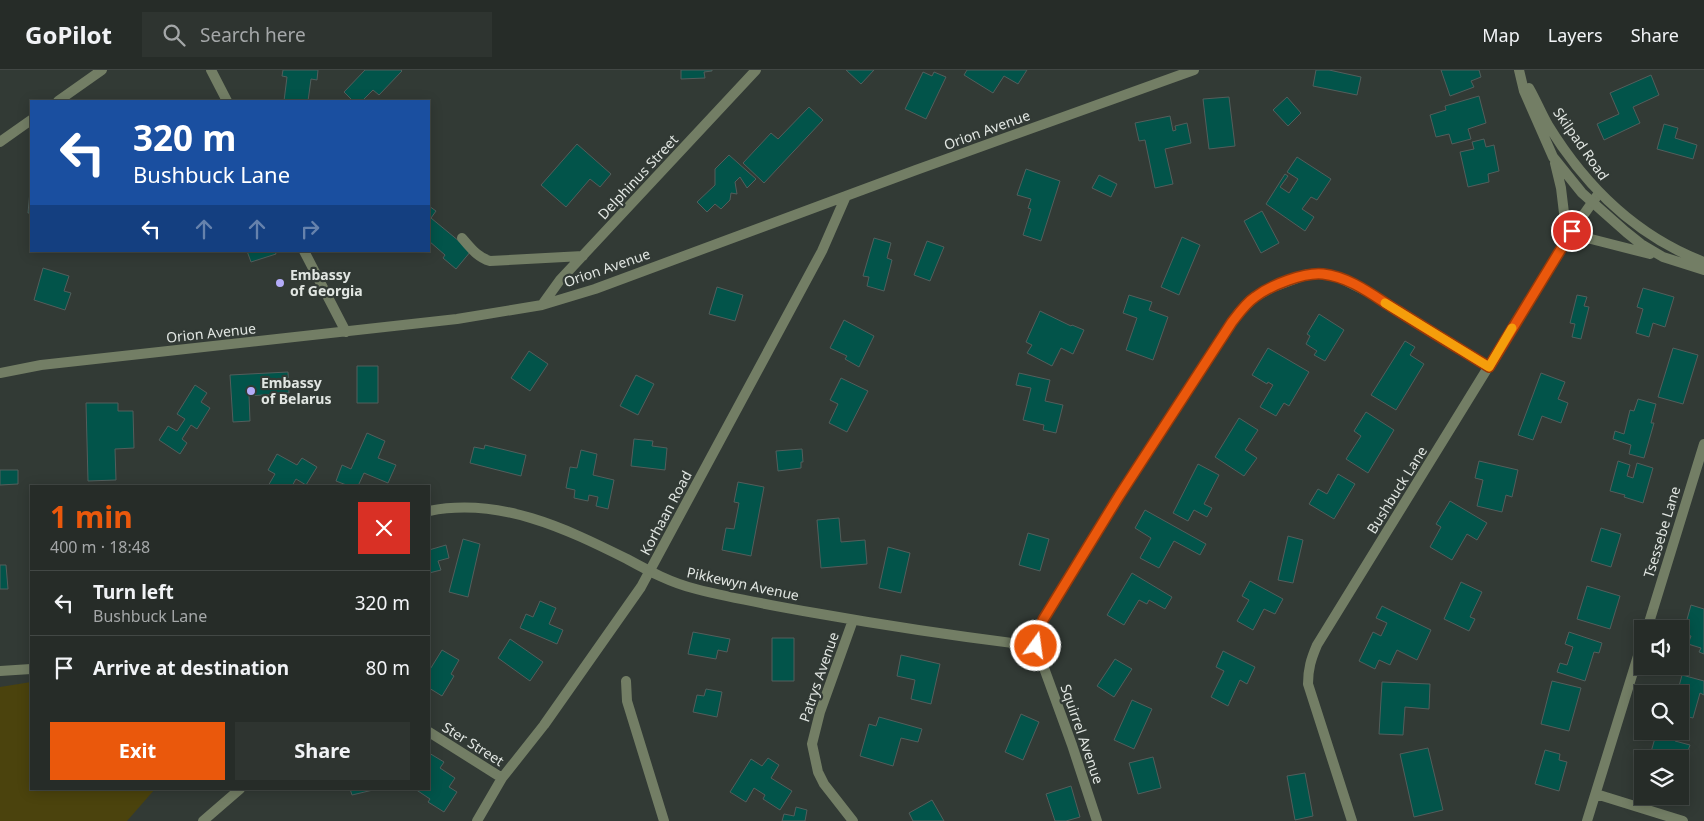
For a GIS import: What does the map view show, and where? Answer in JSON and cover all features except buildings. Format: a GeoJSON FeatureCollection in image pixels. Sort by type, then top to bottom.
{"type":"FeatureCollection","features":[{"type":"Feature","properties":{"kind":"street"},"geometry":{"type":"LineString","coordinates":[[59,100],[102,70]]}},
{"type":"Feature","properties":{"kind":"street"},"geometry":{"type":"LineString","coordinates":[[211,70],[226,100]]}},
{"type":"Feature","properties":{"kind":"street","name":"Delphinus Street"},"geometry":{"type":"LineString","coordinates":[[542,304],[560,280],[756,70]]}},
{"type":"Feature","properties":{"kind":"street","name":"Orion Avenue"},"geometry":{"type":"LineString","coordinates":[[0,373],[41,365],[457,319],[542,304],[595,289],[916,170],[1194,70]]}},
{"type":"Feature","properties":{"kind":"street","name":"Skilpad Road"},"geometry":{"type":"LineString","coordinates":[[1520,74],[1524,91],[1553,157],[1592,203],[1626,232],[1663,257],[1704,270]]}},
{"type":"Feature","properties":{"kind":"street","name":"Skilpad Road"},"geometry":{"type":"LineString","coordinates":[[1520,74],[1530,88],[1549,126],[1582,174],[1598,193],[1645,231],[1680,252],[1704,262]]}},
{"type":"Feature","properties":{"kind":"street"},"geometry":{"type":"LineString","coordinates":[[0,142],[30,121]]}},
{"type":"Feature","properties":{"kind":"street"},"geometry":{"type":"LineString","coordinates":[[1553,157],[1561,188],[1567,238]]}},
{"type":"Feature","properties":{"kind":"street","name":"Bushbuck Lane"},"geometry":{"type":"LineString","coordinates":[[1352,821],[1308,684],[1308,668],[1317,645],[1567,238],[1598,193]]}},
{"type":"Feature","properties":{"kind":"street","name":"Korhaan Road"},"geometry":{"type":"LineString","coordinates":[[477,821],[502,778],[544,725],[620,619],[650,571],[818,260],[846,196]]}},
{"type":"Feature","properties":{"kind":"street"},"geometry":{"type":"LineString","coordinates":[[462,238],[482,259],[490,262],[583,256]]}},
{"type":"Feature","properties":{"kind":"street"},"geometry":{"type":"LineString","coordinates":[[1561,248],[1581,239],[1591,239],[1663,257]]}},
{"type":"Feature","properties":{"kind":"street"},"geometry":{"type":"LineString","coordinates":[[305,252],[346,332]]}},
{"type":"Feature","properties":{"kind":"street"},"geometry":{"type":"LineString","coordinates":[[1036,646],[1037,634],[1043,620],[1119,496],[1232,322],[1239,312],[1255,297],[1273,287],[1308,274],[1338,277],[1368,292],[1489,367]]}},
{"type":"Feature","properties":{"kind":"street","name":"Tsessebe Lane"},"geometry":{"type":"LineString","coordinates":[[1650,620],[1704,444]]}},
{"type":"Feature","properties":{"kind":"street","name":"Pikkewyn Avenue"},"geometry":{"type":"LineString","coordinates":[[430,511],[456,507],[481,508],[525,515],[575,534],[675,583],[705,592],[853,620],[1036,646]]}},
{"type":"Feature","properties":{"kind":"street","name":"Patrys Avenue"},"geometry":{"type":"LineString","coordinates":[[853,620],[820,712],[812,744],[818,772],[824,784],[853,821]]}},
{"type":"Feature","properties":{"kind":"street","name":"Squirrel Avenue"},"geometry":{"type":"LineString","coordinates":[[1036,646],[1097,821]]}},
{"type":"Feature","properties":{"kind":"street"},"geometry":{"type":"LineString","coordinates":[[0,671],[30,669]]}},
{"type":"Feature","properties":{"kind":"street"},"geometry":{"type":"LineString","coordinates":[[1586,821],[1634,669]]}},
{"type":"Feature","properties":{"kind":"street"},"geometry":{"type":"LineString","coordinates":[[626,681],[627,701],[664,821]]}},
{"type":"Feature","properties":{"kind":"street","name":"Ster Street"},"geometry":{"type":"LineString","coordinates":[[430,733],[502,778]]}},
{"type":"Feature","properties":{"kind":"street"},"geometry":{"type":"LineString","coordinates":[[202,821],[239,790]]}},
{"type":"Feature","properties":{"kind":"street"},"geometry":{"type":"LineString","coordinates":[[1596,794],[1683,821]]}},
{"type":"Feature","properties":{"kind":"shaded area"},"geometry":{"type":"Polygon","coordinates":[[[30,682],[30,790],[154,790],[127,821],[0,821],[0,687],[30,682]]]}},
{"type":"Feature","properties":{"kind":"slow traffic"},"geometry":{"type":"LineString","coordinates":[[1385,303],[1489,367],[1512,328]]}},
{"type":"Feature","properties":{"kind":"place","name":"Embassy of Georgia"},"geometry":{"type":"Point","coordinates":[280,283]}},
{"type":"Feature","properties":{"kind":"place","name":"Embassy of Belarus"},"geometry":{"type":"Point","coordinates":[251,391]}},
{"type":"Feature","properties":{"kind":"route"},"geometry":{"type":"LineString","coordinates":[[1036,646],[1039,627],[1119,496],[1232,322],[1239,312],[1255,297],[1273,287],[1308,274],[1338,277],[1368,292],[1489,367],[1572,231]]}}]}
